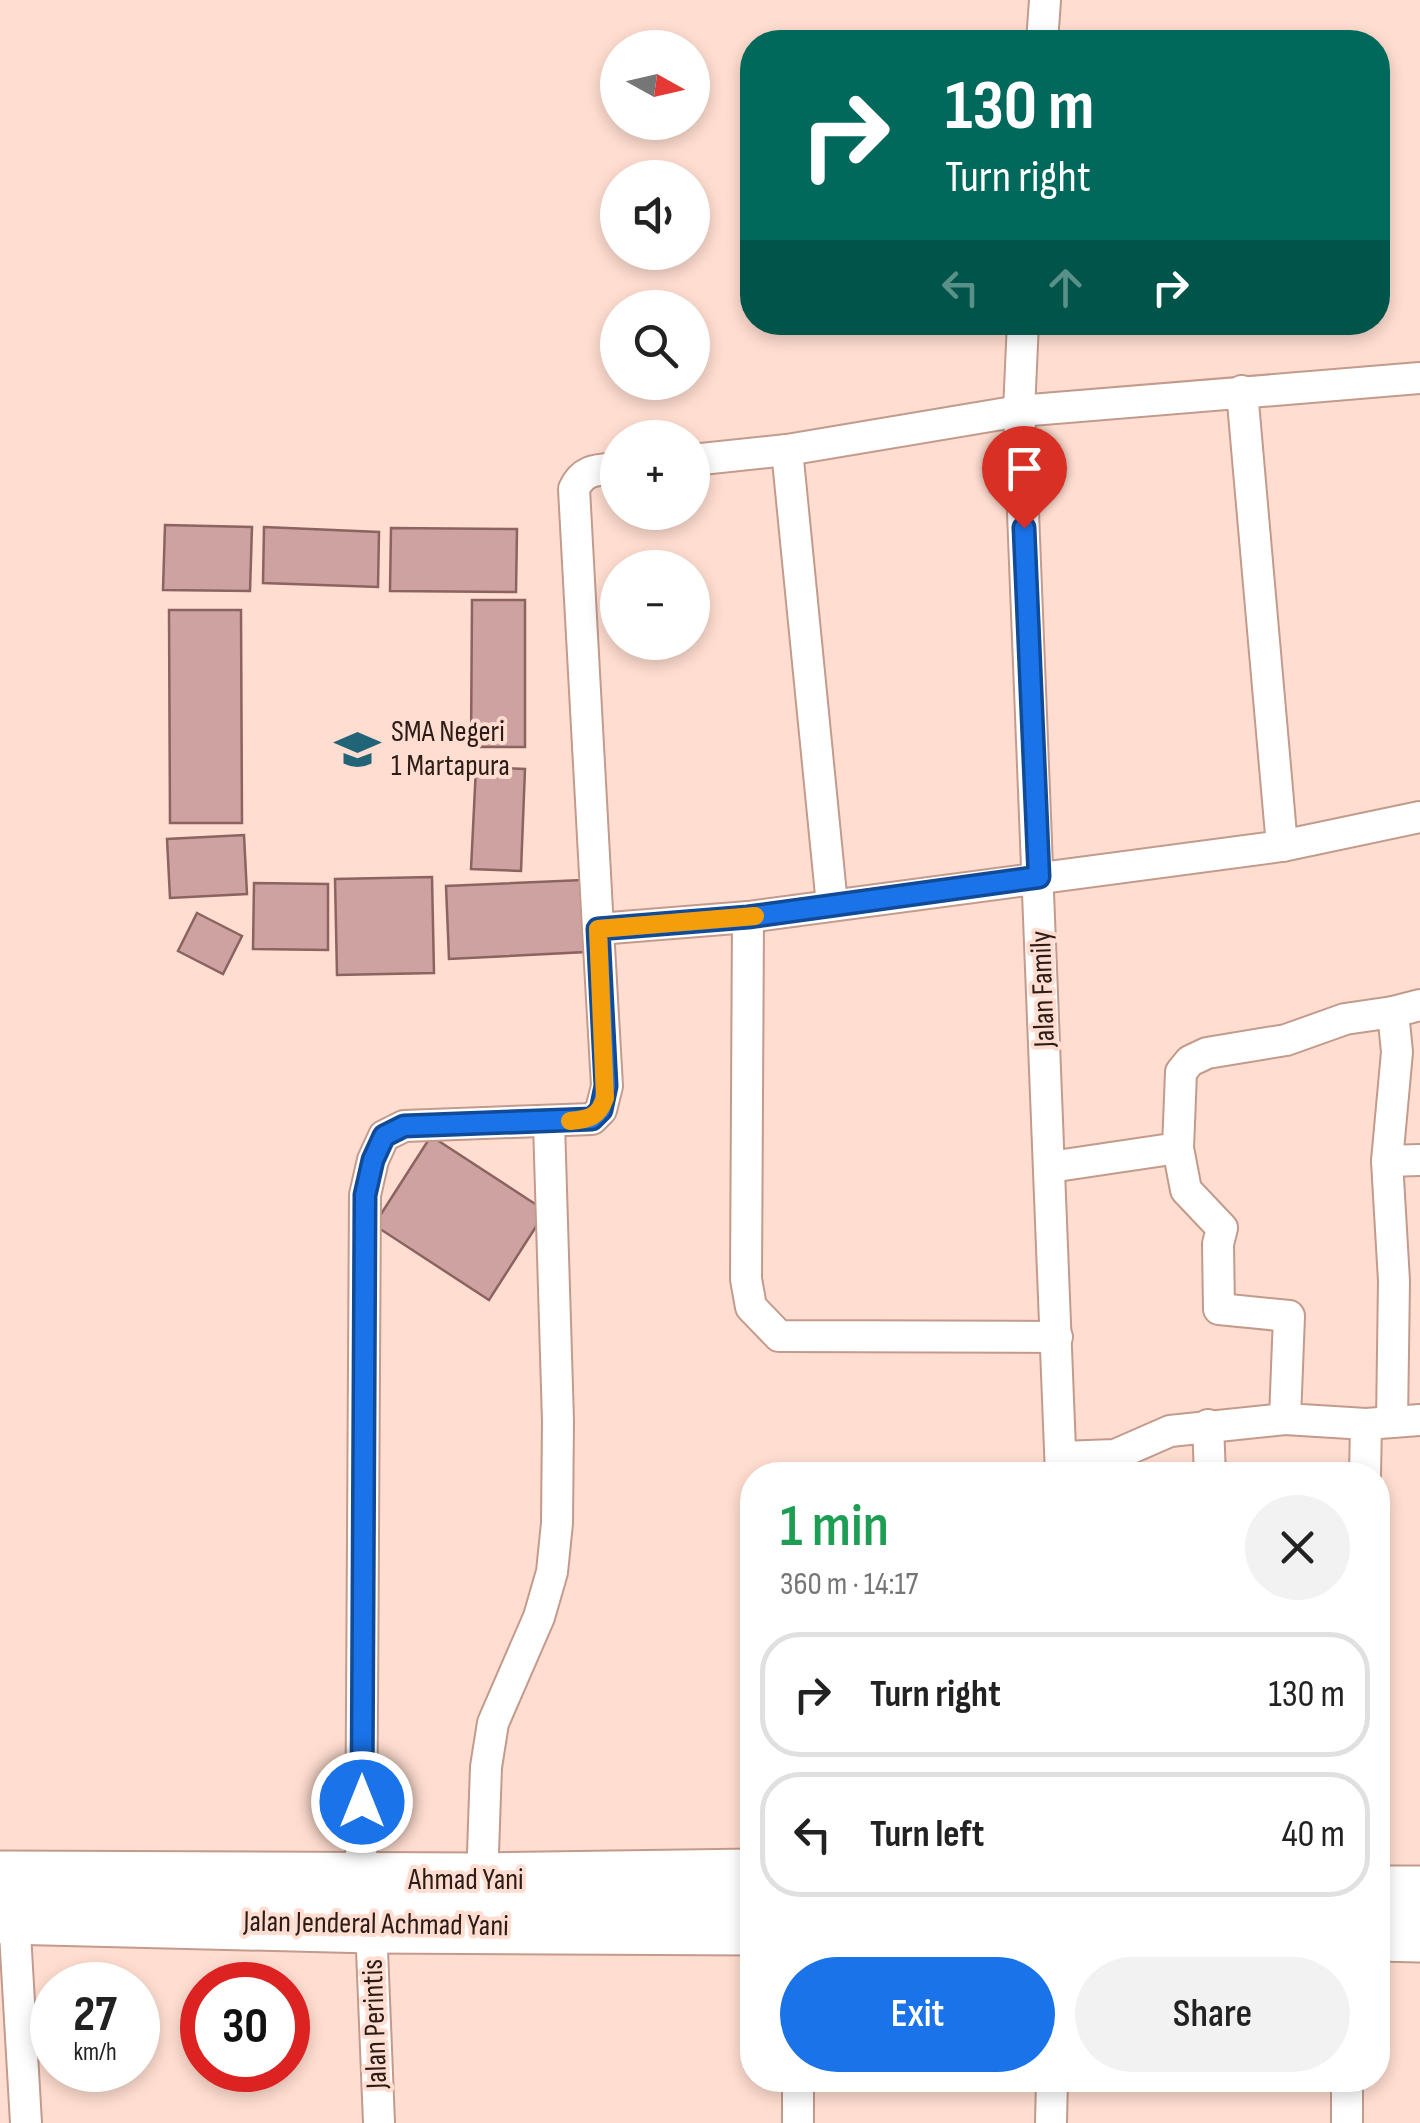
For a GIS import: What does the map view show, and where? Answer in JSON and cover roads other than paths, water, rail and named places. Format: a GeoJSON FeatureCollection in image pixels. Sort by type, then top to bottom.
{"type":"FeatureCollection","features":[{"type":"Feature","properties":{"kind":"highway","name":"Ahmad Yani"},"geometry":{"type":"LineString","coordinates":[[366,1902],[482,1880],[544,1903],[624,1903],[693,1875],[740,1877]]}},
{"type":"Feature","properties":{"kind":"highway"},"geometry":{"type":"LineString","coordinates":[[1390,1894],[1420,1894]]}},
{"type":"Feature","properties":{"kind":"highway","name":"Jalan Jenderal Achmad Yani"},"geometry":{"type":"LineString","coordinates":[[5,1904],[544,1903]]}},
{"type":"Feature","properties":{"kind":"highway"},"geometry":{"type":"LineString","coordinates":[[624,1903],[740,1925]]}},
{"type":"Feature","properties":{"kind":"highway"},"geometry":{"type":"LineString","coordinates":[[1390,1933],[1420,1934]]}},
{"type":"Feature","properties":{"kind":"street"},"geometry":{"type":"LineString","coordinates":[[1043,30],[1045,0]]}},
{"type":"Feature","properties":{"kind":"street","name":"Jalan Family"},"geometry":{"type":"LineString","coordinates":[[1023,335],[1020,411],[1061,1462]]}},
{"type":"Feature","properties":{"kind":"street"},"geometry":{"type":"LineString","coordinates":[[710,458],[787,450],[1020,411],[1420,378]]}},
{"type":"Feature","properties":{"kind":"street"},"geometry":{"type":"LineString","coordinates":[[1242,391],[1282,846]]}},
{"type":"Feature","properties":{"kind":"street"},"geometry":{"type":"LineString","coordinates":[[787,450],[832,905]]}},
{"type":"Feature","properties":{"kind":"street"},"geometry":{"type":"LineString","coordinates":[[600,470],[579,477],[574,489],[598,929],[748,917],[1282,846],[1420,817]]}},
{"type":"Feature","properties":{"kind":"street"},"geometry":{"type":"LineString","coordinates":[[748,917],[746,1279],[751,1307],[779,1336],[1057,1337]]}},
{"type":"Feature","properties":{"kind":"street","name":"Jalan Perintis"},"geometry":{"type":"LineString","coordinates":[[379,2123],[366,1902],[365,1195],[373,1160],[384,1136],[404,1126],[549,1123],[592,1119],[601,1110],[605,1098],[598,929]]}},
{"type":"Feature","properties":{"kind":"street"},"geometry":{"type":"LineString","coordinates":[[1285,1419],[1300,1316],[1218,1309],[1218,1244],[1222,1228],[1186,1190],[1178,1148],[1181,1072],[1190,1061],[1208,1053],[1286,1040],[1345,1019],[1407,1008],[1397,1052],[1387,1161],[1394,1281],[1392,1422],[1372,1462]]}},
{"type":"Feature","properties":{"kind":"street"},"geometry":{"type":"LineString","coordinates":[[482,1880],[486,1767],[492,1723],[539,1617],[552,1572],[557,1524],[558,1421],[549,1123]]}},
{"type":"Feature","properties":{"kind":"street"},"geometry":{"type":"LineString","coordinates":[[1050,1167],[1178,1148]]}},
{"type":"Feature","properties":{"kind":"street"},"geometry":{"type":"LineString","coordinates":[[1387,1161],[1420,1160]]}},
{"type":"Feature","properties":{"kind":"street"},"geometry":{"type":"LineString","coordinates":[[1079,1462],[1115,1454],[1170,1430],[1208,1425],[1285,1419],[1392,1422]]}},
{"type":"Feature","properties":{"kind":"street"},"geometry":{"type":"LineString","coordinates":[[1208,1425],[1209,1462]]}},
{"type":"Feature","properties":{"kind":"street"},"geometry":{"type":"LineString","coordinates":[[5,1904],[26,2123]]}},
{"type":"Feature","properties":{"kind":"street"},"geometry":{"type":"LineString","coordinates":[[798,2092],[798,2123]]}},
{"type":"Feature","properties":{"kind":"street"},"geometry":{"type":"LineString","coordinates":[[1051,2123],[1052,2092]]}},
{"type":"Feature","properties":{"kind":"street"},"geometry":{"type":"LineString","coordinates":[[1347,2092],[1347,2123]]}},
{"type":"Feature","properties":{"kind":"place","name":"SMA Negeri 1 Martapura"},"geometry":{"type":"Point","coordinates":[358,749]}}]}
